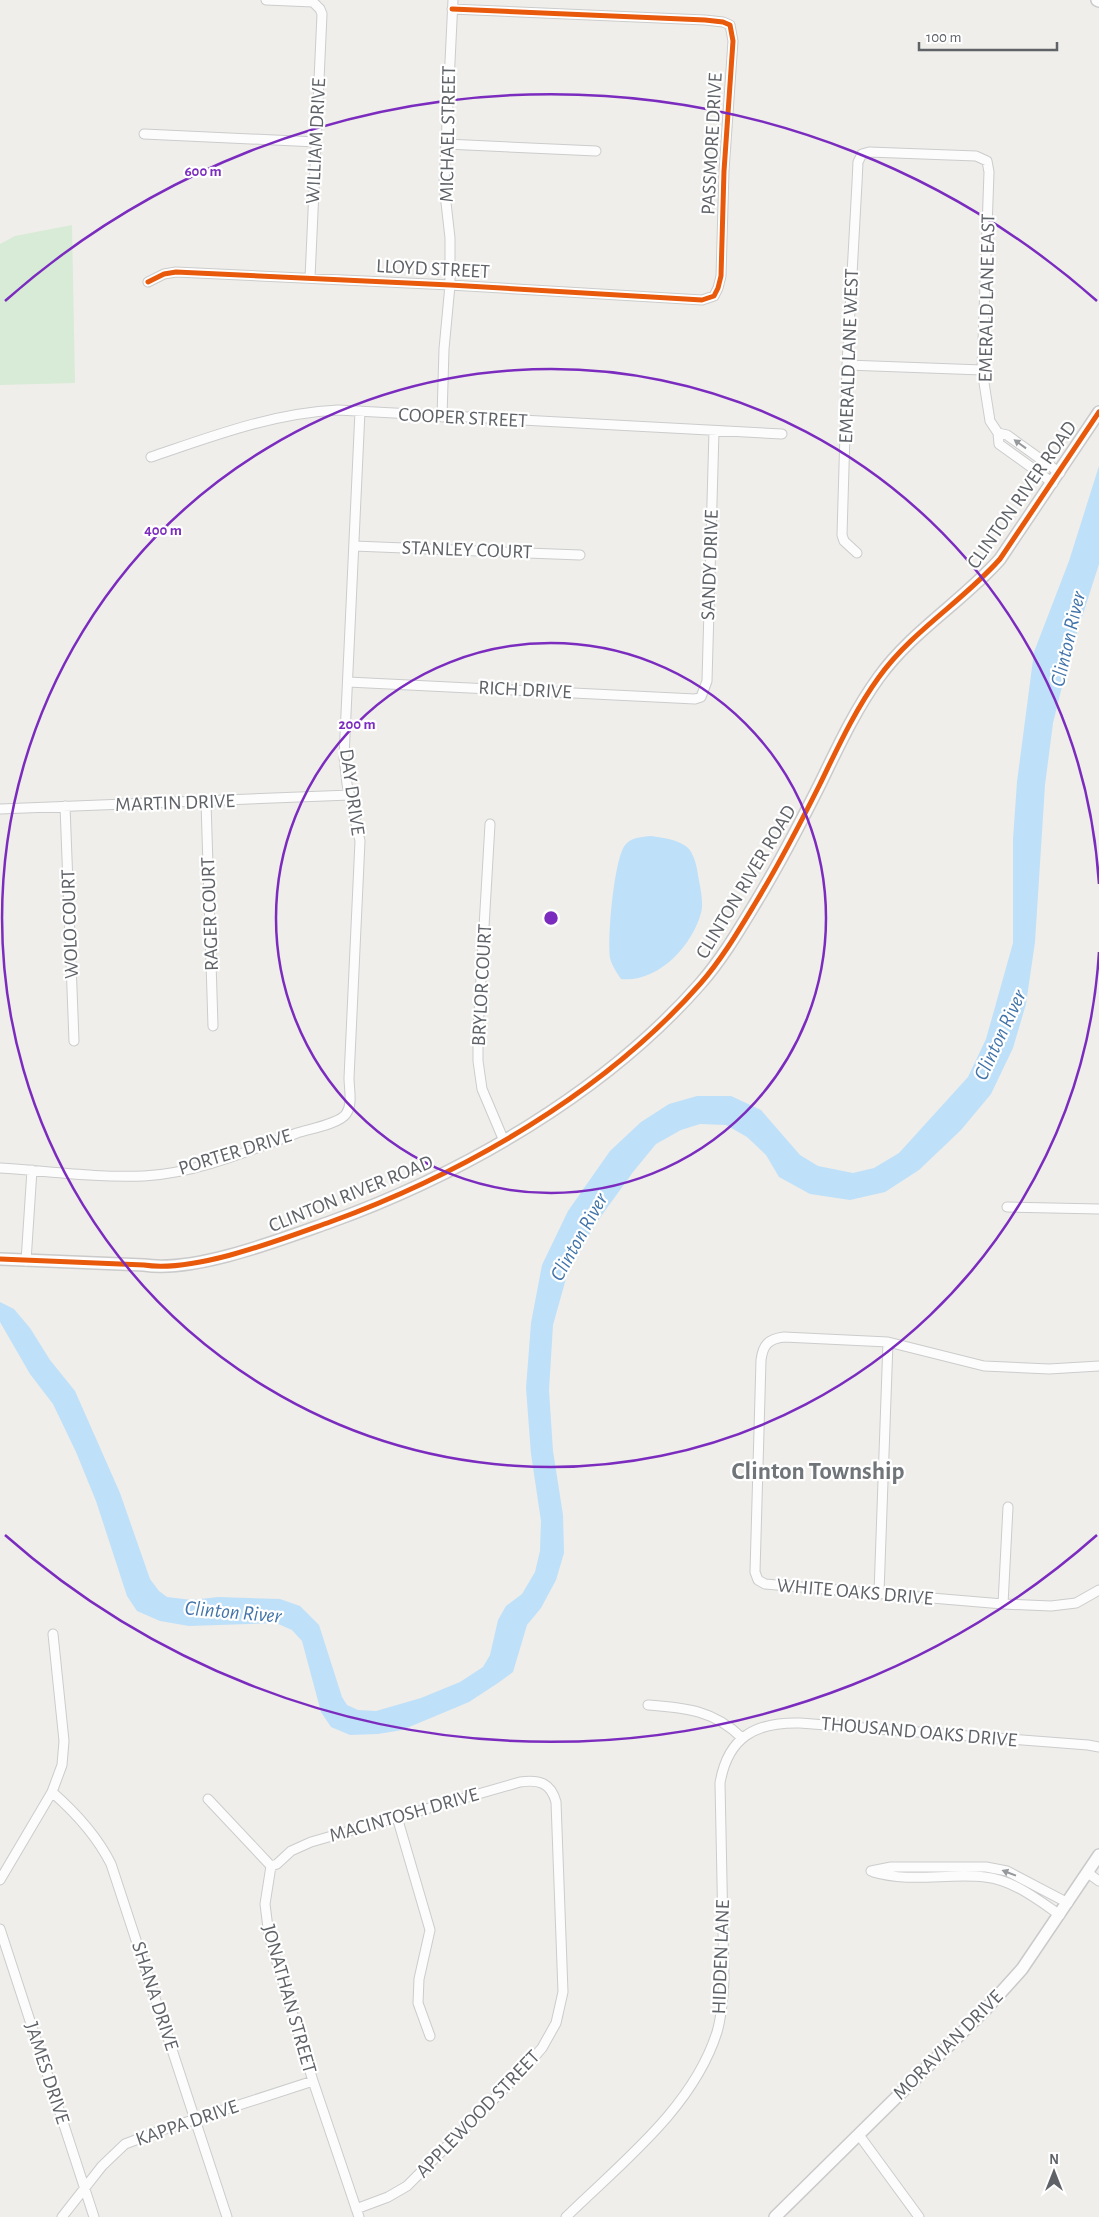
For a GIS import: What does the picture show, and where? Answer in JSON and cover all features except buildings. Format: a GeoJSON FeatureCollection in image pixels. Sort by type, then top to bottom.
{"type":"FeatureCollection","features":[{"type":"Feature","properties":{"kind":"street","name":"WILLIAM DRIVE"},"geometry":{"type":"LineString","coordinates":[[266,0],[308,2],[317,5],[322,14],[310,278]]}},
{"type":"Feature","properties":{"kind":"street","name":"PASSMORE DRIVE"},"geometry":{"type":"LineString","coordinates":[[453,4],[705,20],[723,22],[730,25],[733,41],[724,171],[721,276],[716,294]]}},
{"type":"Feature","properties":{"kind":"street","name":"MICHAEL STREET"},"geometry":{"type":"LineString","coordinates":[[442,417],[444,349],[450,285],[450,238],[444,185],[453,4]]}},
{"type":"Feature","properties":{"kind":"street"},"geometry":{"type":"LineString","coordinates":[[144,134],[316,142]]}},
{"type":"Feature","properties":{"kind":"street"},"geometry":{"type":"LineString","coordinates":[[446,144],[596,151]]}},
{"type":"Feature","properties":{"kind":"street","name":"EMERALD LANE WEST"},"geometry":{"type":"LineString","coordinates":[[857,553],[844,541],[842,535],[847,365],[858,162],[862,154],[869,152],[976,156],[987,161]]}},
{"type":"Feature","properties":{"kind":"street","name":"EMERALD LANE EAST"},"geometry":{"type":"LineString","coordinates":[[987,161],[989,172],[982,370],[990,420],[998,433],[999,444],[1053,483]]}},
{"type":"Feature","properties":{"kind":"street","name":"LLOYD STREET"},"geometry":{"type":"LineString","coordinates":[[148,282],[164,274],[176,272],[450,285],[702,300],[709,299],[716,294]]}},
{"type":"Feature","properties":{"kind":"street"},"geometry":{"type":"LineString","coordinates":[[847,365],[982,370]]}},
{"type":"Feature","properties":{"kind":"street","name":"COOPER STREET"},"geometry":{"type":"LineString","coordinates":[[151,457],[227,431],[283,416],[308,412],[360,411],[442,417],[782,434]]}},
{"type":"Feature","properties":{"kind":"street","name":"DAY DRIVE"},"geometry":{"type":"LineString","coordinates":[[347,1113],[350,1098],[349,1078],[360,841],[344,757],[360,411]]}},
{"type":"Feature","properties":{"kind":"street","name":"CLINTON RIVER ROAD"},"geometry":{"type":"LineString","coordinates":[[0,1259],[160,1267],[246,1250],[340,1218],[399,1195],[534,1124],[581,1091],[649,1034],[702,982],[730,945],[771,876],[851,721],[879,676],[914,638],[984,577],[1005,552],[1060,473],[1099,412]]}},
{"type":"Feature","properties":{"kind":"street","name":"SANDY DRIVE"},"geometry":{"type":"LineString","coordinates":[[701,697],[707,681],[714,431]]}},
{"type":"Feature","properties":{"kind":"street"},"geometry":{"type":"LineString","coordinates":[[998,433],[1007,435],[1060,473]]}},
{"type":"Feature","properties":{"kind":"street","name":"STANLEY COURT"},"geometry":{"type":"LineString","coordinates":[[354,546],[580,555]]}},
{"type":"Feature","properties":{"kind":"street","name":"RICH DRIVE"},"geometry":{"type":"LineString","coordinates":[[348,682],[695,699],[701,697]]}},
{"type":"Feature","properties":{"kind":"street","name":"MARTIN DRIVE"},"geometry":{"type":"LineString","coordinates":[[0,809],[350,795]]}},
{"type":"Feature","properties":{"kind":"street","name":"RAGER COURT"},"geometry":{"type":"LineString","coordinates":[[206,802],[214,1026]]}},
{"type":"Feature","properties":{"kind":"street","name":"WOLO COURT"},"geometry":{"type":"LineString","coordinates":[[66,806],[74,1041]]}},
{"type":"Feature","properties":{"kind":"street","name":"BRYLOR COURT"},"geometry":{"type":"LineString","coordinates":[[490,824],[478,1030],[478,1061],[482,1089],[504,1141]]}},
{"type":"Feature","properties":{"kind":"street","name":"PORTER DRIVE"},"geometry":{"type":"LineString","coordinates":[[0,1168],[111,1176],[144,1176],[182,1170],[207,1164],[314,1127],[334,1122],[342,1119],[347,1113]]}},
{"type":"Feature","properties":{"kind":"street"},"geometry":{"type":"LineString","coordinates":[[26,1261],[32,1170]]}},
{"type":"Feature","properties":{"kind":"street"},"geometry":{"type":"LineString","coordinates":[[1007,1207],[1099,1209]]}},
{"type":"Feature","properties":{"kind":"street","name":"WHITE OAKS DRIVE"},"geometry":{"type":"LineString","coordinates":[[888,1342],[784,1337],[767,1342],[762,1352],[761,1360],[756,1578],[765,1584],[1003,1604],[1071,1605],[1088,1598],[1099,1590]]}},
{"type":"Feature","properties":{"kind":"street"},"geometry":{"type":"LineString","coordinates":[[879,1593],[888,1342],[984,1366],[1049,1369],[1099,1366]]}},
{"type":"Feature","properties":{"kind":"street"},"geometry":{"type":"LineString","coordinates":[[1003,1604],[1008,1507]]}},
{"type":"Feature","properties":{"kind":"street"},"geometry":{"type":"LineString","coordinates":[[0,1880],[52,1792],[62,1765],[64,1750],[52,1634]]}},
{"type":"Feature","properties":{"kind":"street"},"geometry":{"type":"LineString","coordinates":[[648,1705],[673,1707],[716,1718],[742,1738]]}},
{"type":"Feature","properties":{"kind":"street","name":"THOUSAND OAKS DRIVE"},"geometry":{"type":"LineString","coordinates":[[742,1738],[768,1724],[800,1722],[1099,1747]]}},
{"type":"Feature","properties":{"kind":"street","name":"HIDDEN LANE"},"geometry":{"type":"LineString","coordinates":[[566,2217],[673,2110],[690,2088],[714,2041],[722,2006],[724,1980],[720,1783],[727,1756],[742,1738]]}},
{"type":"Feature","properties":{"kind":"street","name":"MACINTOSH DRIVE"},"geometry":{"type":"LineString","coordinates":[[271,1866],[310,1842],[520,1782],[535,1780],[543,1783]]}},
{"type":"Feature","properties":{"kind":"street","name":"APPLEWOOD STREET"},"geometry":{"type":"LineString","coordinates":[[358,2213],[399,2192],[424,2170],[523,2070],[542,2048],[556,2023],[563,1992],[556,1802],[552,1790],[543,1783]]}},
{"type":"Feature","properties":{"kind":"street","name":"SHANA DRIVE"},"geometry":{"type":"LineString","coordinates":[[52,1792],[82,1821],[104,1850],[111,1864],[227,2217]]}},
{"type":"Feature","properties":{"kind":"street"},"geometry":{"type":"LineString","coordinates":[[208,1799],[271,1866]]}},
{"type":"Feature","properties":{"kind":"street"},"geometry":{"type":"LineString","coordinates":[[397,1816],[430,1930],[419,1978],[418,2003],[430,2036]]}},
{"type":"Feature","properties":{"kind":"street","name":"MORAVIAN DRIVE"},"geometry":{"type":"LineString","coordinates":[[776,2217],[986,2009],[1022,1969],[1098,1860]]}},
{"type":"Feature","properties":{"kind":"street","name":"JONATHAN STREET"},"geometry":{"type":"LineString","coordinates":[[271,1866],[265,1904],[266,1922],[313,2081],[358,2213]]}},
{"type":"Feature","properties":{"kind":"street"},"geometry":{"type":"LineString","coordinates":[[963,1877],[965,1867]]}},
{"type":"Feature","properties":{"kind":"street"},"geometry":{"type":"LineString","coordinates":[[1060,1915],[1019,1887],[986,1877],[890,1877],[871,1871],[891,1868],[986,1867],[1007,1872],[1068,1903]]}},
{"type":"Feature","properties":{"kind":"street"},"geometry":{"type":"LineString","coordinates":[[926,1878],[927,1868]]}},
{"type":"Feature","properties":{"kind":"street"},"geometry":{"type":"LineString","coordinates":[[1088,1872],[1099,1881]]}},
{"type":"Feature","properties":{"kind":"street"},"geometry":{"type":"LineString","coordinates":[[1028,1893],[1035,1885]]}},
{"type":"Feature","properties":{"kind":"street","name":"JAMES DRIVE"},"geometry":{"type":"LineString","coordinates":[[0,1929],[94,2217]]}},
{"type":"Feature","properties":{"kind":"street","name":"KAPPA DRIVE"},"geometry":{"type":"LineString","coordinates":[[62,2217],[102,2166],[125,2144],[313,2081]]}},
{"type":"Feature","properties":{"kind":"street"},"geometry":{"type":"LineString","coordinates":[[859,2135],[919,2217]]}},
{"type":"Feature","properties":{"kind":"green space"},"geometry":{"type":"Polygon","coordinates":[[[72,225],[75,383],[0,385],[0,244],[15,236],[72,225]]]}},
{"type":"Feature","properties":{"kind":"water","name":"Clinton River"},"geometry":{"type":"Polygon","coordinates":[[[1099,466],[1099,564],[1069,658],[1053,723],[1045,785],[1035,942],[1026,1004],[1013,1048],[991,1094],[961,1130],[919,1170],[885,1192],[850,1200],[810,1194],[779,1177],[766,1155],[747,1137],[726,1125],[700,1124],[681,1130],[656,1144],[594,1226],[567,1275],[553,1325],[549,1390],[553,1451],[563,1515],[564,1553],[556,1580],[541,1608],[527,1625],[513,1672],[469,1702],[402,1730],[378,1734],[350,1735],[331,1727],[321,1712],[302,1641],[292,1630],[276,1623],[189,1626],[160,1621],[137,1611],[127,1596],[96,1501],[76,1452],[53,1404],[30,1374],[0,1322],[0,1302],[14,1309],[30,1328],[50,1360],[75,1391],[120,1493],[150,1579],[159,1591],[167,1597],[192,1600],[218,1597],[280,1599],[300,1606],[319,1625],[342,1697],[347,1705],[358,1710],[376,1711],[421,1698],[460,1682],[483,1667],[490,1655],[498,1620],[506,1606],[522,1594],[535,1572],[540,1551],[541,1521],[531,1454],[526,1388],[531,1323],[542,1265],[568,1211],[610,1151],[641,1122],[669,1104],[697,1096],[731,1096],[761,1110],[800,1155],[818,1166],[853,1173],[874,1168],[899,1153],[968,1077],[986,1039],[1013,943],[1013,839],[1017,782],[1034,652],[1069,561],[1099,466]]]}},
{"type":"Feature","properties":{"kind":"water"},"geometry":{"type":"Polygon","coordinates":[[[651,836],[679,842],[692,853],[701,889],[701,913],[690,938],[672,960],[648,975],[635,979],[621,979],[611,961],[609,949],[612,899],[618,864],[622,851],[628,842],[637,838],[651,836]]]}},
{"type":"Feature","properties":{"kind":"cycle path"},"geometry":{"type":"LineString","coordinates":[[148,282],[164,274],[176,272],[450,285],[702,300],[714,296],[721,276],[724,171],[733,41],[730,25],[723,22],[705,20],[452,9]]}},
{"type":"Feature","properties":{"kind":"cycle path"},"geometry":{"type":"LineString","coordinates":[[0,1259],[165,1266],[188,1264],[238,1253],[330,1222],[381,1202],[431,1179],[481,1154],[577,1094],[621,1060],[662,1023],[716,965],[781,859],[847,729],[879,677],[907,645],[970,589],[1000,559],[1099,412]]}},
{"type":"Feature","properties":{"kind":"district","name":"Clinton Township"},"geometry":{"type":"Point","coordinates":[818,1471]}}]}
